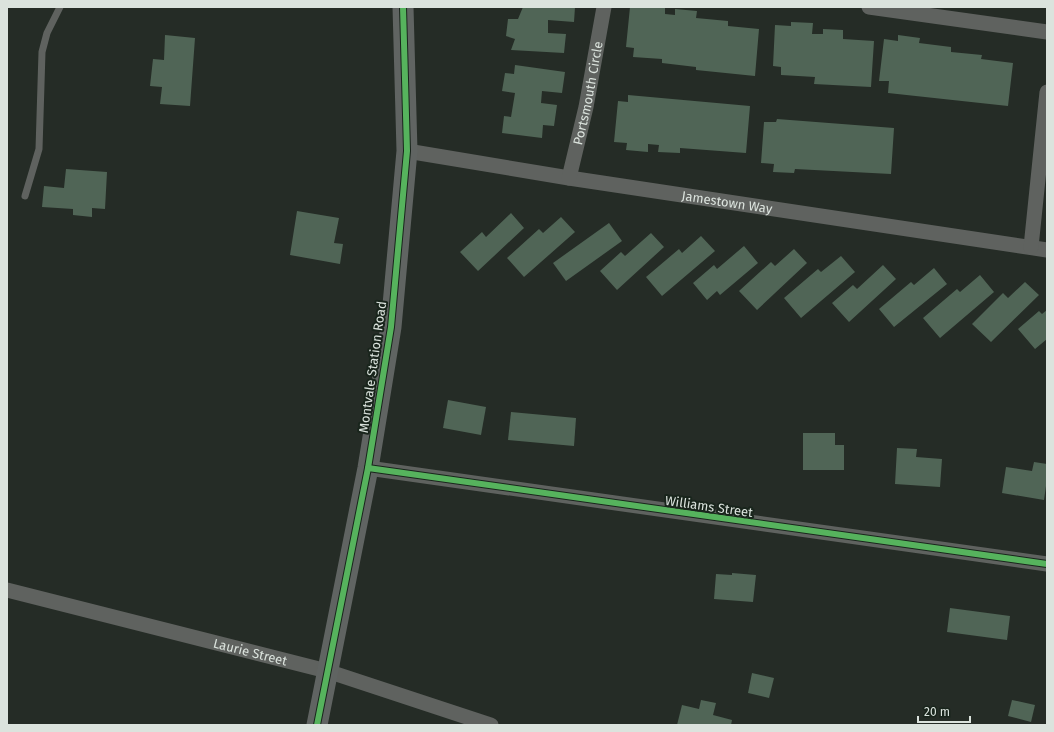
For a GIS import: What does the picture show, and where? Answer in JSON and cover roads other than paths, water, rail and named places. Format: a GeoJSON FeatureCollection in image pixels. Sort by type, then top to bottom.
{"type":"FeatureCollection","features":[{"type":"Feature","properties":{"kind":"street","name":"Montvale Station Road"},"geometry":{"type":"LineString","coordinates":[[316,725],[368,468],[390,327],[407,151],[403,7]]}},
{"type":"Feature","properties":{"kind":"street","name":"Portsmouth Circle"},"geometry":{"type":"LineString","coordinates":[[569,178],[586,107],[604,7]]}},
{"type":"Feature","properties":{"kind":"street"},"geometry":{"type":"LineString","coordinates":[[869,7],[1047,32]]}},
{"type":"Feature","properties":{"kind":"street"},"geometry":{"type":"LineString","coordinates":[[1031,247],[1047,92]]}},
{"type":"Feature","properties":{"kind":"street","name":"Jamestown Way"},"geometry":{"type":"LineString","coordinates":[[407,151],[569,178],[1047,250]]}},
{"type":"Feature","properties":{"kind":"street","name":"Williams Street"},"geometry":{"type":"LineString","coordinates":[[368,468],[1047,564]]}},
{"type":"Feature","properties":{"kind":"street","name":"Laurie Street"},"geometry":{"type":"LineString","coordinates":[[7,590],[327,671],[491,725]]}},
{"type":"Feature","properties":{"kind":"lane"},"geometry":{"type":"LineString","coordinates":[[25,196],[39,149],[42,52],[47,33],[60,7]]}}]}
